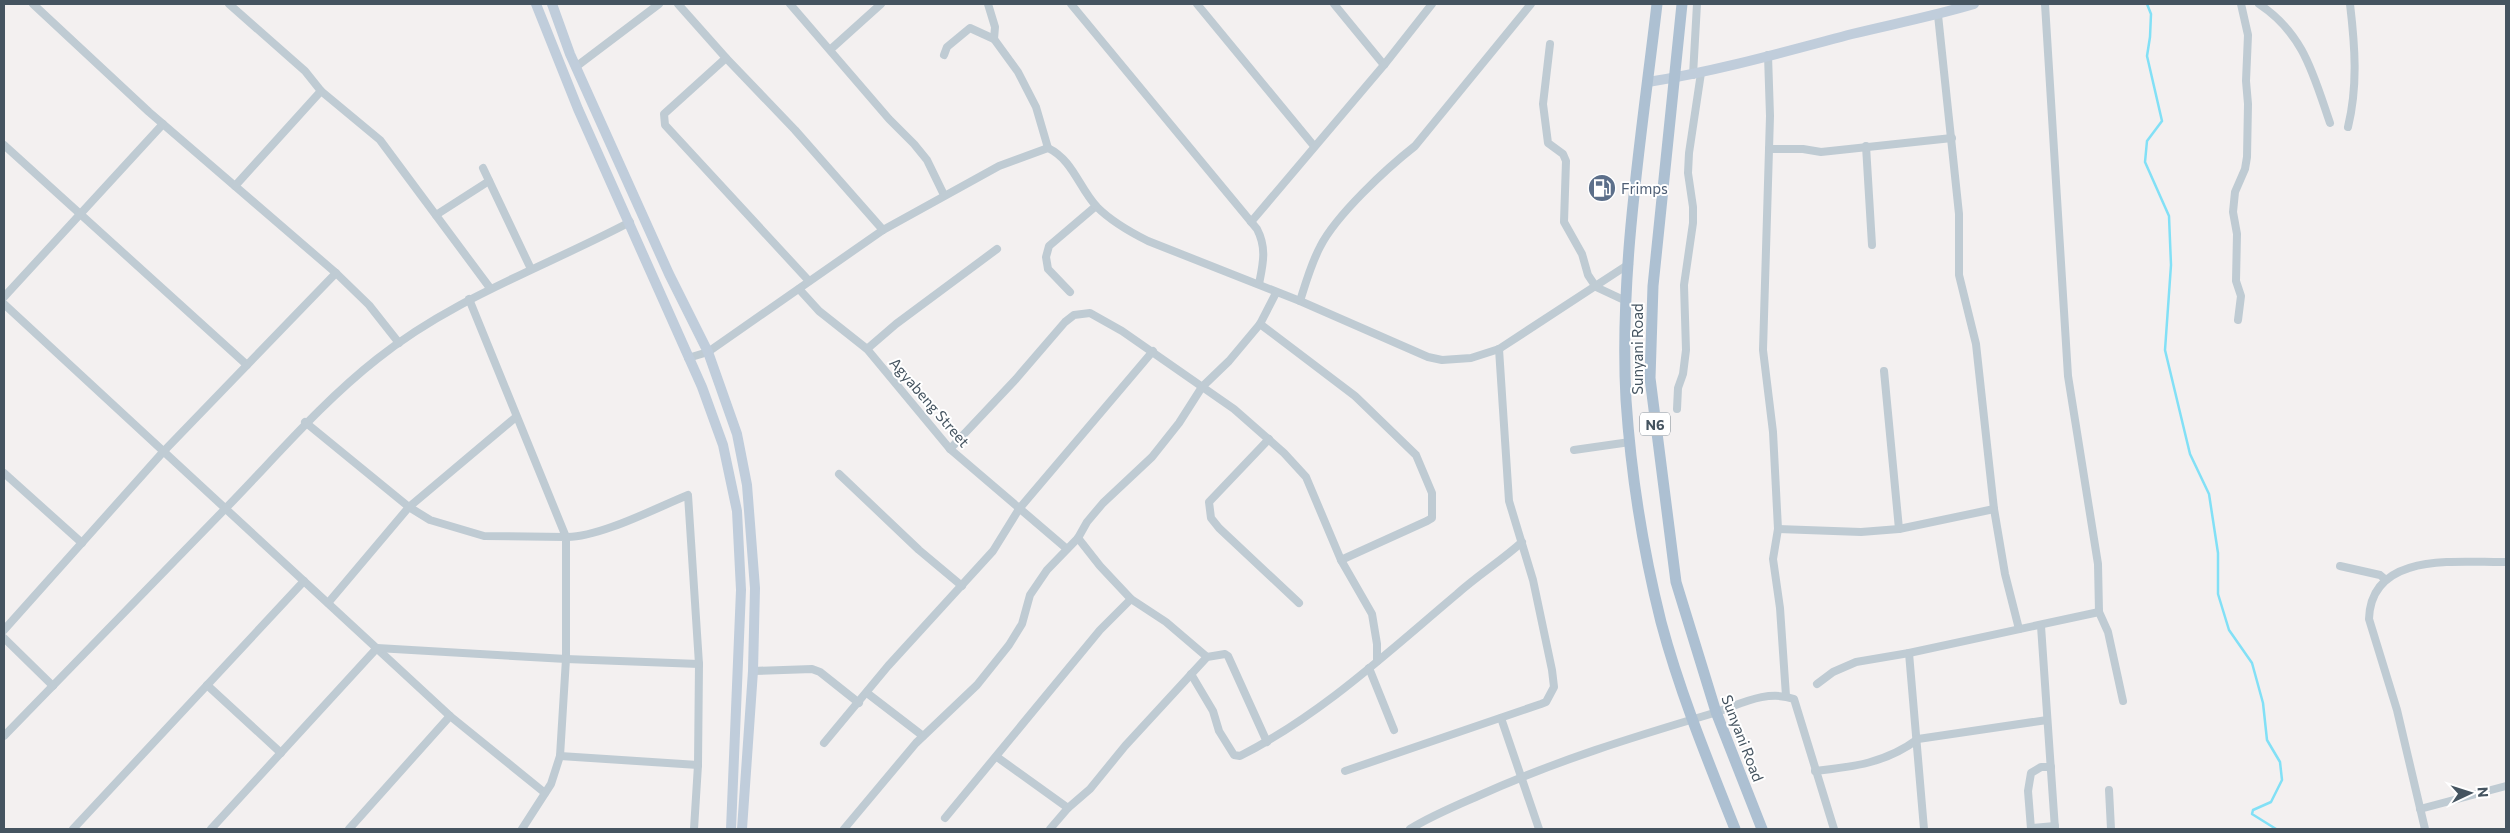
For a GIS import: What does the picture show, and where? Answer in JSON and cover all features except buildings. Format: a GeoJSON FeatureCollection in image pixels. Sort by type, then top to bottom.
{"type":"FeatureCollection","features":[{"type":"Feature","properties":{"kind":"main road","name":"N6"},"geometry":{"type":"LineString","coordinates":[[1657,4],[1626,301],[1626,398],[1630,442],[1645,546],[1662,622],[1692,719],[1734,829]]}},
{"type":"Feature","properties":{"kind":"main road","name":"Sunyani Road"},"geometry":{"type":"LineString","coordinates":[[1682,4],[1652,286],[1650,378],[1676,582],[1716,712],[1762,829]]}},
{"type":"Feature","properties":{"kind":"street"},"geometry":{"type":"LineString","coordinates":[[33,4],[163,124],[336,273],[369,305],[399,343]]}},
{"type":"Feature","properties":{"kind":"street"},"geometry":{"type":"LineString","coordinates":[[228,4],[305,71],[321,91],[380,140],[490,288]]}},
{"type":"Feature","properties":{"kind":"street"},"geometry":{"type":"LineString","coordinates":[[536,4],[578,109],[630,222],[716,423],[729,471],[737,512],[741,590],[731,829]]}},
{"type":"Feature","properties":{"kind":"street"},"geometry":{"type":"LineString","coordinates":[[552,4],[577,66],[669,274],[708,352],[737,434],[747,485],[755,588],[753,671],[742,829]]}},
{"type":"Feature","properties":{"kind":"street"},"geometry":{"type":"LineString","coordinates":[[577,66],[659,4]]}},
{"type":"Feature","properties":{"kind":"street"},"geometry":{"type":"LineString","coordinates":[[678,4],[726,58],[795,130],[882,230]]}},
{"type":"Feature","properties":{"kind":"street"},"geometry":{"type":"LineString","coordinates":[[790,4],[927,160],[944,195]]}},
{"type":"Feature","properties":{"kind":"street"},"geometry":{"type":"LineString","coordinates":[[831,49],[881,4]]}},
{"type":"Feature","properties":{"kind":"street"},"geometry":{"type":"LineString","coordinates":[[988,4],[995,28],[994,40]]}},
{"type":"Feature","properties":{"kind":"street"},"geometry":{"type":"LineString","coordinates":[[1071,4],[1251,222],[1263,240],[1265,259],[1259,284]]}},
{"type":"Feature","properties":{"kind":"street"},"geometry":{"type":"LineString","coordinates":[[1197,4],[1314,146]]}},
{"type":"Feature","properties":{"kind":"street"},"geometry":{"type":"LineString","coordinates":[[1334,4],[1384,66]]}},
{"type":"Feature","properties":{"kind":"street"},"geometry":{"type":"LineString","coordinates":[[1251,222],[1384,66],[1432,4]]}},
{"type":"Feature","properties":{"kind":"street"},"geometry":{"type":"LineString","coordinates":[[1300,301],[1321,245],[1338,222],[1398,158],[1415,146],[1531,4]]}},
{"type":"Feature","properties":{"kind":"street"},"geometry":{"type":"LineString","coordinates":[[1677,409],[1678,388],[1683,374],[1686,350],[1684,285],[1693,224],[1693,206],[1688,174],[1697,74],[1697,4]]}},
{"type":"Feature","properties":{"kind":"street"},"geometry":{"type":"LineString","coordinates":[[1648,82],[1697,74],[1768,55],[1938,15],[1974,4]]}},
{"type":"Feature","properties":{"kind":"street"},"geometry":{"type":"LineString","coordinates":[[2045,4],[2068,376],[2098,564],[2099,612],[2108,632],[2123,701]]}},
{"type":"Feature","properties":{"kind":"street"},"geometry":{"type":"LineString","coordinates":[[2238,320],[2241,296],[2236,281],[2237,234],[2233,212],[2235,192],[2245,168],[2247,157],[2248,104],[2246,81],[2248,35],[2243,4]]}},
{"type":"Feature","properties":{"kind":"street"},"geometry":{"type":"LineString","coordinates":[[2258,4],[2287,28],[2299,42],[2330,123]]}},
{"type":"Feature","properties":{"kind":"street"},"geometry":{"type":"LineString","coordinates":[[2348,127],[2354,103],[2355,67],[2350,4]]}},
{"type":"Feature","properties":{"kind":"street"},"geometry":{"type":"LineString","coordinates":[[1938,15],[1959,214],[1959,274],[1976,344],[1994,510],[2005,574],[2019,629]]}},
{"type":"Feature","properties":{"kind":"street"},"geometry":{"type":"LineString","coordinates":[[944,55],[947,47],[970,28],[994,40],[1018,72],[1032,98],[1048,148],[1056,152],[1065,161],[1096,206],[1125,228],[1148,241],[1259,284],[1276,293],[1300,301],[1428,357],[1465,359],[1482,356],[1499,349],[1629,264]]}},
{"type":"Feature","properties":{"kind":"street"},"geometry":{"type":"LineString","coordinates":[[1550,44],[1543,104],[1548,142],[1563,154],[1566,161],[1564,222],[1580,248],[1588,274],[1596,287],[1626,301]]}},
{"type":"Feature","properties":{"kind":"street"},"geometry":{"type":"LineString","coordinates":[[1768,55],[1769,149],[1763,350],[1773,432],[1778,529],[1773,559],[1780,608],[1786,696]]}},
{"type":"Feature","properties":{"kind":"street"},"geometry":{"type":"LineString","coordinates":[[726,58],[664,114],[665,125],[810,281]]}},
{"type":"Feature","properties":{"kind":"street"},"geometry":{"type":"LineString","coordinates":[[236,186],[321,91]]}},
{"type":"Feature","properties":{"kind":"street"},"geometry":{"type":"LineString","coordinates":[[4,297],[163,124]]}},
{"type":"Feature","properties":{"kind":"street"},"geometry":{"type":"LineString","coordinates":[[1769,149],[1803,149],[1821,152],[1952,138]]}},
{"type":"Feature","properties":{"kind":"street"},"geometry":{"type":"LineString","coordinates":[[4,145],[247,365]]}},
{"type":"Feature","properties":{"kind":"street"},"geometry":{"type":"LineString","coordinates":[[1866,146],[1872,245]]}},
{"type":"Feature","properties":{"kind":"street"},"geometry":{"type":"LineString","coordinates":[[688,358],[708,352],[882,230],[999,166],[1048,148]]}},
{"type":"Feature","properties":{"kind":"street"},"geometry":{"type":"LineString","coordinates":[[483,168],[531,269]]}},
{"type":"Feature","properties":{"kind":"street"},"geometry":{"type":"LineString","coordinates":[[436,216],[489,181]]}},
{"type":"Feature","properties":{"kind":"street"},"geometry":{"type":"LineString","coordinates":[[1070,292],[1048,268],[1046,257],[1048,246],[1096,206]]}},
{"type":"Feature","properties":{"kind":"street"},"geometry":{"type":"LineString","coordinates":[[4,736],[224,510],[306,422],[377,359],[469,299],[630,222]]}},
{"type":"Feature","properties":{"kind":"street"},"geometry":{"type":"LineString","coordinates":[[867,349],[896,324],[997,248]]}},
{"type":"Feature","properties":{"kind":"street"},"geometry":{"type":"LineString","coordinates":[[4,630],[163,452],[336,273]]}},
{"type":"Feature","properties":{"kind":"street","name":"Agyabeng Street"},"geometry":{"type":"LineString","coordinates":[[799,289],[819,311],[867,349],[950,449],[1067,549]]}},
{"type":"Feature","properties":{"kind":"street"},"geometry":{"type":"LineString","coordinates":[[844,829],[924,736],[977,685],[1009,645],[1022,624],[1030,595],[1047,570],[1078,538],[1087,522],[1103,503],[1152,457],[1179,423],[1202,387],[1229,361],[1260,324],[1276,293]]}},
{"type":"Feature","properties":{"kind":"street"},"geometry":{"type":"LineString","coordinates":[[469,299],[566,537],[566,660],[560,756],[551,784],[522,829]]}},
{"type":"Feature","properties":{"kind":"street"},"geometry":{"type":"LineString","coordinates":[[4,304],[224,510],[450,716],[545,793]]}},
{"type":"Feature","properties":{"kind":"street"},"geometry":{"type":"LineString","coordinates":[[950,449],[1065,322],[1074,315],[1090,313],[1153,351],[1234,409],[1269,439],[1306,477],[1341,560],[1372,614],[1377,644],[1377,661]]}},
{"type":"Feature","properties":{"kind":"street"},"geometry":{"type":"LineString","coordinates":[[1260,324],[1355,396],[1396,434],[1416,456],[1432,493],[1432,518],[1341,560]]}},
{"type":"Feature","properties":{"kind":"street"},"geometry":{"type":"LineString","coordinates":[[1345,771],[1546,702],[1554,687],[1541,612],[1509,501],[1499,349]]}},
{"type":"Feature","properties":{"kind":"street"},"geometry":{"type":"LineString","coordinates":[[824,743],[993,551],[1019,509],[1153,351]]}},
{"type":"Feature","properties":{"kind":"street"},"geometry":{"type":"LineString","coordinates":[[1884,371],[1899,529]]}},
{"type":"Feature","properties":{"kind":"street"},"geometry":{"type":"LineString","coordinates":[[328,604],[409,507],[516,417]]}},
{"type":"Feature","properties":{"kind":"street"},"geometry":{"type":"LineString","coordinates":[[306,422],[409,507],[430,520],[484,536],[577,537],[688,496],[699,664],[698,765],[694,829]]}},
{"type":"Feature","properties":{"kind":"street"},"geometry":{"type":"LineString","coordinates":[[1269,439],[1209,502],[1211,518],[1219,528],[1299,604]]}},
{"type":"Feature","properties":{"kind":"street"},"geometry":{"type":"LineString","coordinates":[[1574,450],[1630,442]]}},
{"type":"Feature","properties":{"kind":"street"},"geometry":{"type":"LineString","coordinates":[[4,473],[82,543]]}},
{"type":"Feature","properties":{"kind":"street"},"geometry":{"type":"LineString","coordinates":[[839,474],[919,550],[962,586]]}},
{"type":"Feature","properties":{"kind":"street"},"geometry":{"type":"LineString","coordinates":[[1778,529],[1861,532],[1899,529],[1994,510]]}},
{"type":"Feature","properties":{"kind":"street"},"geometry":{"type":"LineString","coordinates":[[1078,538],[1131,599],[1166,622],[1206,656]]}},
{"type":"Feature","properties":{"kind":"street"},"geometry":{"type":"LineString","coordinates":[[1191,674],[1213,711],[1219,731],[1234,755],[1240,756],[1299,722],[1369,668],[1486,569],[1506,556],[1522,542]]}},
{"type":"Feature","properties":{"kind":"street"},"geometry":{"type":"LineString","coordinates":[[2425,829],[2397,710],[2369,619],[2374,599],[2386,580],[2402,568],[2429,563],[2506,562]]}},
{"type":"Feature","properties":{"kind":"street"},"geometry":{"type":"LineString","coordinates":[[2340,566],[2380,575],[2386,580]]}},
{"type":"Feature","properties":{"kind":"street"},"geometry":{"type":"LineString","coordinates":[[73,829],[304,581]]}},
{"type":"Feature","properties":{"kind":"street"},"geometry":{"type":"LineString","coordinates":[[945,818],[1100,630],[1131,599]]}},
{"type":"Feature","properties":{"kind":"street"},"geometry":{"type":"LineString","coordinates":[[1817,684],[1833,672],[1856,662],[2041,626],[2099,612]]}},
{"type":"Feature","properties":{"kind":"street"},"geometry":{"type":"LineString","coordinates":[[2041,626],[2047,720],[2051,767],[2055,828],[2031,829],[2028,791],[2031,773],[2041,767],[2051,767]]}},
{"type":"Feature","properties":{"kind":"street"},"geometry":{"type":"LineString","coordinates":[[4,638],[53,686]]}},
{"type":"Feature","properties":{"kind":"street"},"geometry":{"type":"LineString","coordinates":[[377,648],[566,660],[699,664]]}},
{"type":"Feature","properties":{"kind":"street"},"geometry":{"type":"LineString","coordinates":[[211,829],[377,648]]}},
{"type":"Feature","properties":{"kind":"street"},"geometry":{"type":"LineString","coordinates":[[1908,653],[1918,739],[1924,829]]}},
{"type":"Feature","properties":{"kind":"street"},"geometry":{"type":"LineString","coordinates":[[1050,829],[1068,808],[1090,790],[1206,656],[1225,654],[1228,656],[1267,742]]}},
{"type":"Feature","properties":{"kind":"street"},"geometry":{"type":"LineString","coordinates":[[1369,668],[1394,730]]}},
{"type":"Feature","properties":{"kind":"street"},"geometry":{"type":"LineString","coordinates":[[753,671],[812,669],[820,672],[859,702]]}},
{"type":"Feature","properties":{"kind":"street"},"geometry":{"type":"LineString","coordinates":[[207,685],[281,753]]}},
{"type":"Feature","properties":{"kind":"street"},"geometry":{"type":"LineString","coordinates":[[867,693],[924,736]]}},
{"type":"Feature","properties":{"kind":"street"},"geometry":{"type":"LineString","coordinates":[[1410,829],[1425,820],[1521,777],[1604,745],[1716,712],[1745,701],[1769,696],[1786,696],[1794,699],[1834,829]]}},
{"type":"Feature","properties":{"kind":"street"},"geometry":{"type":"LineString","coordinates":[[350,829],[450,716]]}},
{"type":"Feature","properties":{"kind":"street"},"geometry":{"type":"LineString","coordinates":[[1501,718],[1539,829]]}},
{"type":"Feature","properties":{"kind":"street"},"geometry":{"type":"LineString","coordinates":[[1815,771],[1855,767],[1884,759],[1902,751],[1918,739],[2047,720]]}},
{"type":"Feature","properties":{"kind":"street"},"geometry":{"type":"LineString","coordinates":[[560,756],[698,765]]}},
{"type":"Feature","properties":{"kind":"street"},"geometry":{"type":"LineString","coordinates":[[997,757],[1068,808]]}},
{"type":"Feature","properties":{"kind":"street"},"geometry":{"type":"LineString","coordinates":[[2420,809],[2506,786]]}},
{"type":"Feature","properties":{"kind":"street"},"geometry":{"type":"LineString","coordinates":[[2109,790],[2111,829]]}},
{"type":"Feature","properties":{"kind":"waterway"},"geometry":{"type":"LineString","coordinates":[[2147,4],[2151,14],[2147,56],[2162,121],[2147,141],[2145,162],[2169,216],[2171,265],[2165,350],[2190,454],[2209,494],[2218,553],[2218,594],[2229,630],[2252,663],[2263,703],[2267,740],[2280,762],[2282,780],[2271,802],[2253,810],[2252,814],[2276,829]]}},
{"type":"Feature","properties":{"kind":"place","name":"Frimps"},"geometry":{"type":"Point","coordinates":[1602,188]}}]}
